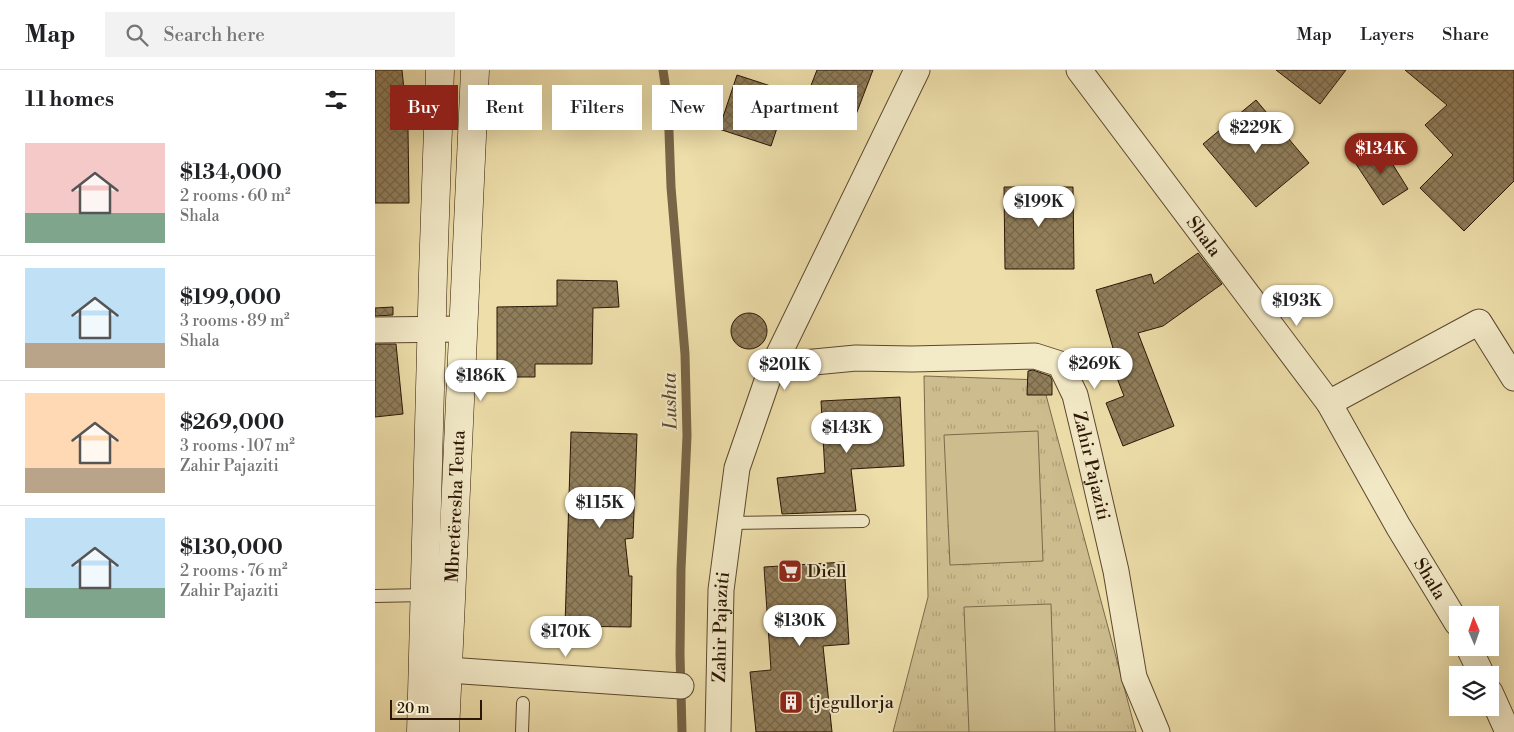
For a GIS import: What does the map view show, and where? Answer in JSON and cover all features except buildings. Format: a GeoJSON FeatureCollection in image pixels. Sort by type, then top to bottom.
{"type":"FeatureCollection","features":[{"type":"Feature","properties":{"kind":"main road","name":"Mbretëresha Teuta"},"geometry":{"type":"LineString","coordinates":[[421,732],[431,330],[440,70]]}},
{"type":"Feature","properties":{"kind":"main road","name":"Mbretëresha Teuta"},"geometry":{"type":"LineString","coordinates":[[445,732],[475,70]]}},
{"type":"Feature","properties":{"kind":"street","name":"Zahir Pajaziti"},"geometry":{"type":"LineString","coordinates":[[718,732],[721,590],[737,468],[775,362],[917,70]]}},
{"type":"Feature","properties":{"kind":"street","name":"Shala"},"geometry":{"type":"LineString","coordinates":[[1079,70],[1329,403],[1398,526],[1449,610]]}},
{"type":"Feature","properties":{"kind":"street"},"geometry":{"type":"LineString","coordinates":[[1329,403],[1479,322],[1514,378]]}},
{"type":"Feature","properties":{"kind":"street"},"geometry":{"type":"LineString","coordinates":[[375,330],[463,329]]}},
{"type":"Feature","properties":{"kind":"street","name":"Zahir Pajaziti"},"geometry":{"type":"LineString","coordinates":[[775,362],[793,364],[857,358],[912,359],[1035,356],[1060,364],[1075,395],[1087,445],[1116,571],[1134,677],[1157,732]]}},
{"type":"Feature","properties":{"kind":"street"},"geometry":{"type":"LineString","coordinates":[[447,670],[681,686]]}},
{"type":"Feature","properties":{"kind":"street"},"geometry":{"type":"LineString","coordinates":[[1499,712],[1508,732]]}},
{"type":"Feature","properties":{"kind":"lane"},"geometry":{"type":"LineString","coordinates":[[730,523],[863,521]]}},
{"type":"Feature","properties":{"kind":"lane"},"geometry":{"type":"LineString","coordinates":[[375,596],[425,595]]}},
{"type":"Feature","properties":{"kind":"lane"},"geometry":{"type":"LineString","coordinates":[[522,732],[523,703]]}},
{"type":"Feature","properties":{"kind":"green space"},"geometry":{"type":"Polygon","coordinates":[[[924,376],[1042,380],[1136,732],[893,732],[928,597],[924,376]]]}},
{"type":"Feature","properties":{"kind":"green space"},"geometry":{"type":"Polygon","coordinates":[[[1038,431],[1043,561],[950,565],[944,435],[1038,431]]]}},
{"type":"Feature","properties":{"kind":"green space"},"geometry":{"type":"Polygon","coordinates":[[[1051,604],[1055,732],[969,732],[964,607],[1051,604]]]}},
{"type":"Feature","properties":{"kind":"waterway","name":"Lushta"},"geometry":{"type":"LineString","coordinates":[[663,70],[668,104],[671,187],[685,354],[687,436],[681,569],[680,654],[682,732]]}},
{"type":"Feature","properties":{"kind":"place","name":"Diell"},"geometry":{"type":"Point","coordinates":[790,571]}},
{"type":"Feature","properties":{"kind":"place","name":"tjegullorja"},"geometry":{"type":"Point","coordinates":[791,702]}}]}
